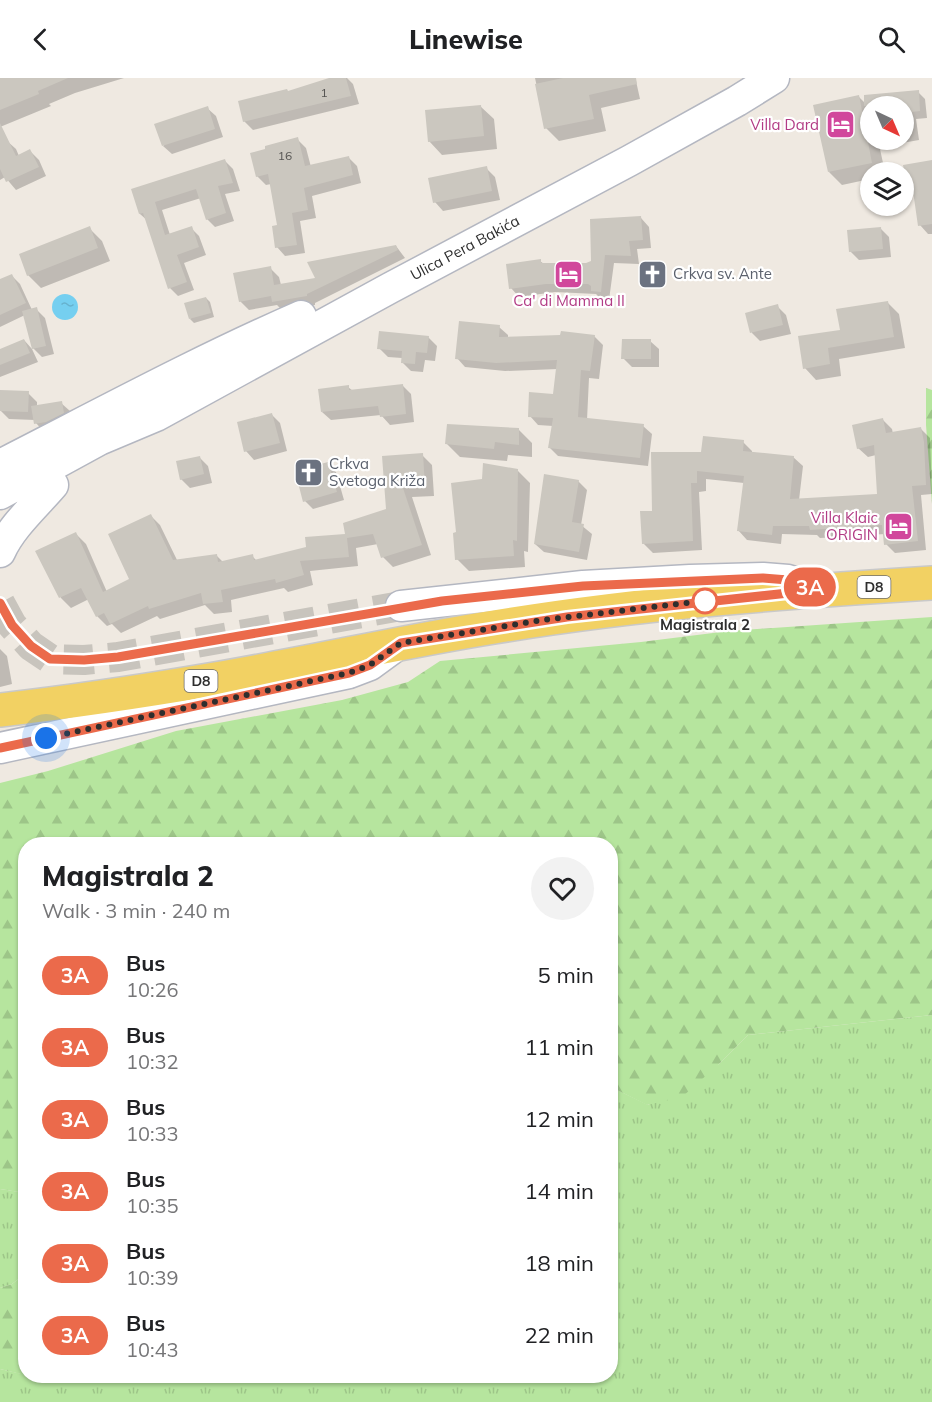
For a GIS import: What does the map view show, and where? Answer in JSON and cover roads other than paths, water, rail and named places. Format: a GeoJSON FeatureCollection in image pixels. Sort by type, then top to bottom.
{"type":"FeatureCollection","features":[{"type":"Feature","properties":{"kind":"main road","name":"Ulica Pera Bakića"},"geometry":{"type":"LineString","coordinates":[[156,416],[629,161],[774,78]]}},
{"type":"Feature","properties":{"kind":"main road"},"geometry":{"type":"LineString","coordinates":[[0,465],[257,335],[312,312],[390,288]]}},
{"type":"Feature","properties":{"kind":"main road"},"geometry":{"type":"LineString","coordinates":[[0,515],[53,485],[156,416]]}},
{"type":"Feature","properties":{"kind":"main road"},"geometry":{"type":"LineString","coordinates":[[0,494],[99,440],[156,416]]}},
{"type":"Feature","properties":{"kind":"main road"},"geometry":{"type":"LineString","coordinates":[[0,552],[15,528],[53,485]]}},
{"type":"Feature","properties":{"kind":"main road"},"geometry":{"type":"LineString","coordinates":[[401,606],[583,586],[690,580],[780,579],[802,583],[816,590]]}},
{"type":"Feature","properties":{"kind":"main road","name":"D8"},"geometry":{"type":"LineString","coordinates":[[0,710],[72,702],[216,679],[401,643],[567,617],[816,590],[932,583]]}},
{"type":"Feature","properties":{"kind":"main road"},"geometry":{"type":"LineString","coordinates":[[0,748],[349,673],[370,665],[401,643]]}},
{"type":"Feature","properties":{"kind":"water"},"geometry":{"type":"Polygon","coordinates":[[[65,294],[74,298],[78,307],[74,316],[65,320],[56,316],[52,307],[56,298],[65,294]]]}},
{"type":"Feature","properties":{"kind":"tunnel"},"geometry":{"type":"LineString","coordinates":[[0,603],[12,625],[31,646],[50,659],[84,660],[118,657],[401,606]]}},
{"type":"Feature","properties":{"kind":"place","name":"Villa Dard"},"geometry":{"type":"Point","coordinates":[840,125]}},
{"type":"Feature","properties":{"kind":"place","name":"Ca' di Mamma II"},"geometry":{"type":"Point","coordinates":[569,274]}},
{"type":"Feature","properties":{"kind":"place","name":"Crkva sv. Ante"},"geometry":{"type":"Point","coordinates":[652,274]}},
{"type":"Feature","properties":{"kind":"place","name":"Crkva Svetoga Križa"},"geometry":{"type":"Point","coordinates":[308,473]}},
{"type":"Feature","properties":{"kind":"place","name":"Villa Klaic ORIGIN"},"geometry":{"type":"Point","coordinates":[899,527]}},
{"type":"Feature","properties":{"kind":"place","name":"Magistrala 2"},"geometry":{"type":"Point","coordinates":[705,601]}}]}
